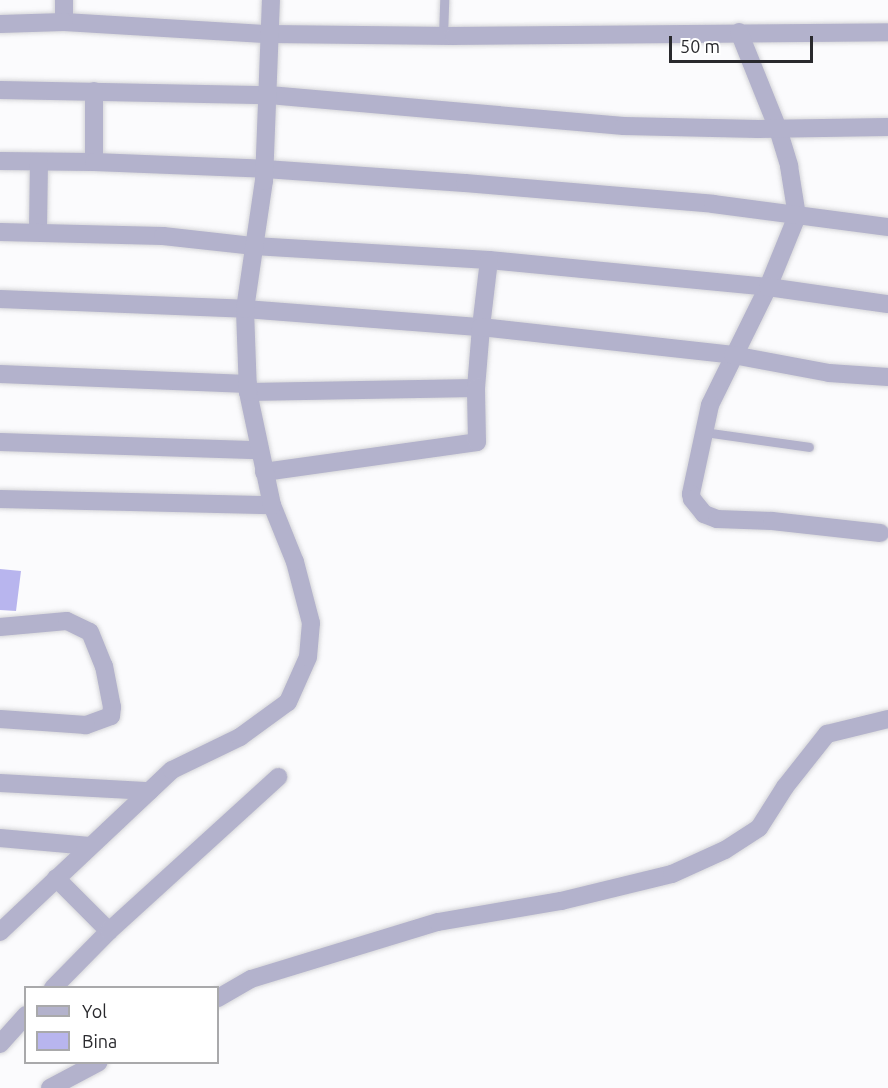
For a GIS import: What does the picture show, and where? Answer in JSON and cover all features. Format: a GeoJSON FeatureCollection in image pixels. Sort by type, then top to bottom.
{"type":"FeatureCollection","features":[{"type":"Feature","properties":{"kind":"street"},"geometry":{"type":"LineString","coordinates":[[64,0],[64,22]]}},
{"type":"Feature","properties":{"kind":"street"},"geometry":{"type":"LineString","coordinates":[[0,932],[172,770],[240,737],[288,702],[308,657],[311,623],[295,562],[272,505],[248,388],[245,309],[265,169],[271,0]]}},
{"type":"Feature","properties":{"kind":"street"},"geometry":{"type":"LineString","coordinates":[[0,24],[64,22],[269,34],[443,36],[888,32]]}},
{"type":"Feature","properties":{"kind":"street"},"geometry":{"type":"LineString","coordinates":[[739,32],[778,129],[789,166],[797,216],[768,287],[710,405],[691,494],[694,505],[704,514],[717,519],[772,520],[880,533]]}},
{"type":"Feature","properties":{"kind":"street"},"geometry":{"type":"LineString","coordinates":[[0,90],[269,95],[624,126],[778,129],[888,127]]}},
{"type":"Feature","properties":{"kind":"street"},"geometry":{"type":"LineString","coordinates":[[94,91],[94,162]]}},
{"type":"Feature","properties":{"kind":"street"},"geometry":{"type":"LineString","coordinates":[[0,162],[94,162],[265,169],[713,204],[888,227]]}},
{"type":"Feature","properties":{"kind":"street"},"geometry":{"type":"LineString","coordinates":[[38,231],[39,162]]}},
{"type":"Feature","properties":{"kind":"street"},"geometry":{"type":"LineString","coordinates":[[0,232],[38,231],[163,236],[254,246],[489,260],[768,287],[888,304]]}},
{"type":"Feature","properties":{"kind":"street"},"geometry":{"type":"LineString","coordinates":[[264,472],[477,442],[476,388],[489,260]]}},
{"type":"Feature","properties":{"kind":"street"},"geometry":{"type":"LineString","coordinates":[[0,299],[245,309],[481,327],[733,355],[829,373],[888,377]]}},
{"type":"Feature","properties":{"kind":"street"},"geometry":{"type":"LineString","coordinates":[[0,374],[248,388],[476,388]]}},
{"type":"Feature","properties":{"kind":"street"},"geometry":{"type":"LineString","coordinates":[[0,442],[259,450]]}},
{"type":"Feature","properties":{"kind":"street"},"geometry":{"type":"LineString","coordinates":[[0,499],[272,505]]}},
{"type":"Feature","properties":{"kind":"street"},"geometry":{"type":"LineString","coordinates":[[0,627],[67,621],[90,632],[104,666],[112,707],[111,716],[86,725],[0,719]]}},
{"type":"Feature","properties":{"kind":"street"},"geometry":{"type":"LineString","coordinates":[[219,997],[252,979],[438,922],[561,901],[672,874],[725,850],[759,828],[785,787],[827,734],[888,719]]}},
{"type":"Feature","properties":{"kind":"street"},"geometry":{"type":"LineString","coordinates":[[54,986],[109,931],[278,777]]}},
{"type":"Feature","properties":{"kind":"street"},"geometry":{"type":"LineString","coordinates":[[0,783],[150,791]]}},
{"type":"Feature","properties":{"kind":"street"},"geometry":{"type":"LineString","coordinates":[[0,838],[90,846]]}},
{"type":"Feature","properties":{"kind":"street"},"geometry":{"type":"LineString","coordinates":[[56,878],[109,931]]}},
{"type":"Feature","properties":{"kind":"street"},"geometry":{"type":"LineString","coordinates":[[0,1044],[24,1017]]}},
{"type":"Feature","properties":{"kind":"street"},"geometry":{"type":"LineString","coordinates":[[50,1088],[95,1064]]}},
{"type":"Feature","properties":{"kind":"lane"},"geometry":{"type":"LineString","coordinates":[[443,36],[444,0]]}},
{"type":"Feature","properties":{"kind":"lane"},"geometry":{"type":"LineString","coordinates":[[704,432],[809,447]]}},
{"type":"Feature","properties":{"kind":"building"},"geometry":{"type":"Polygon","coordinates":[[[0,569],[21,571],[16,611],[0,610],[0,569]]]}}]}
